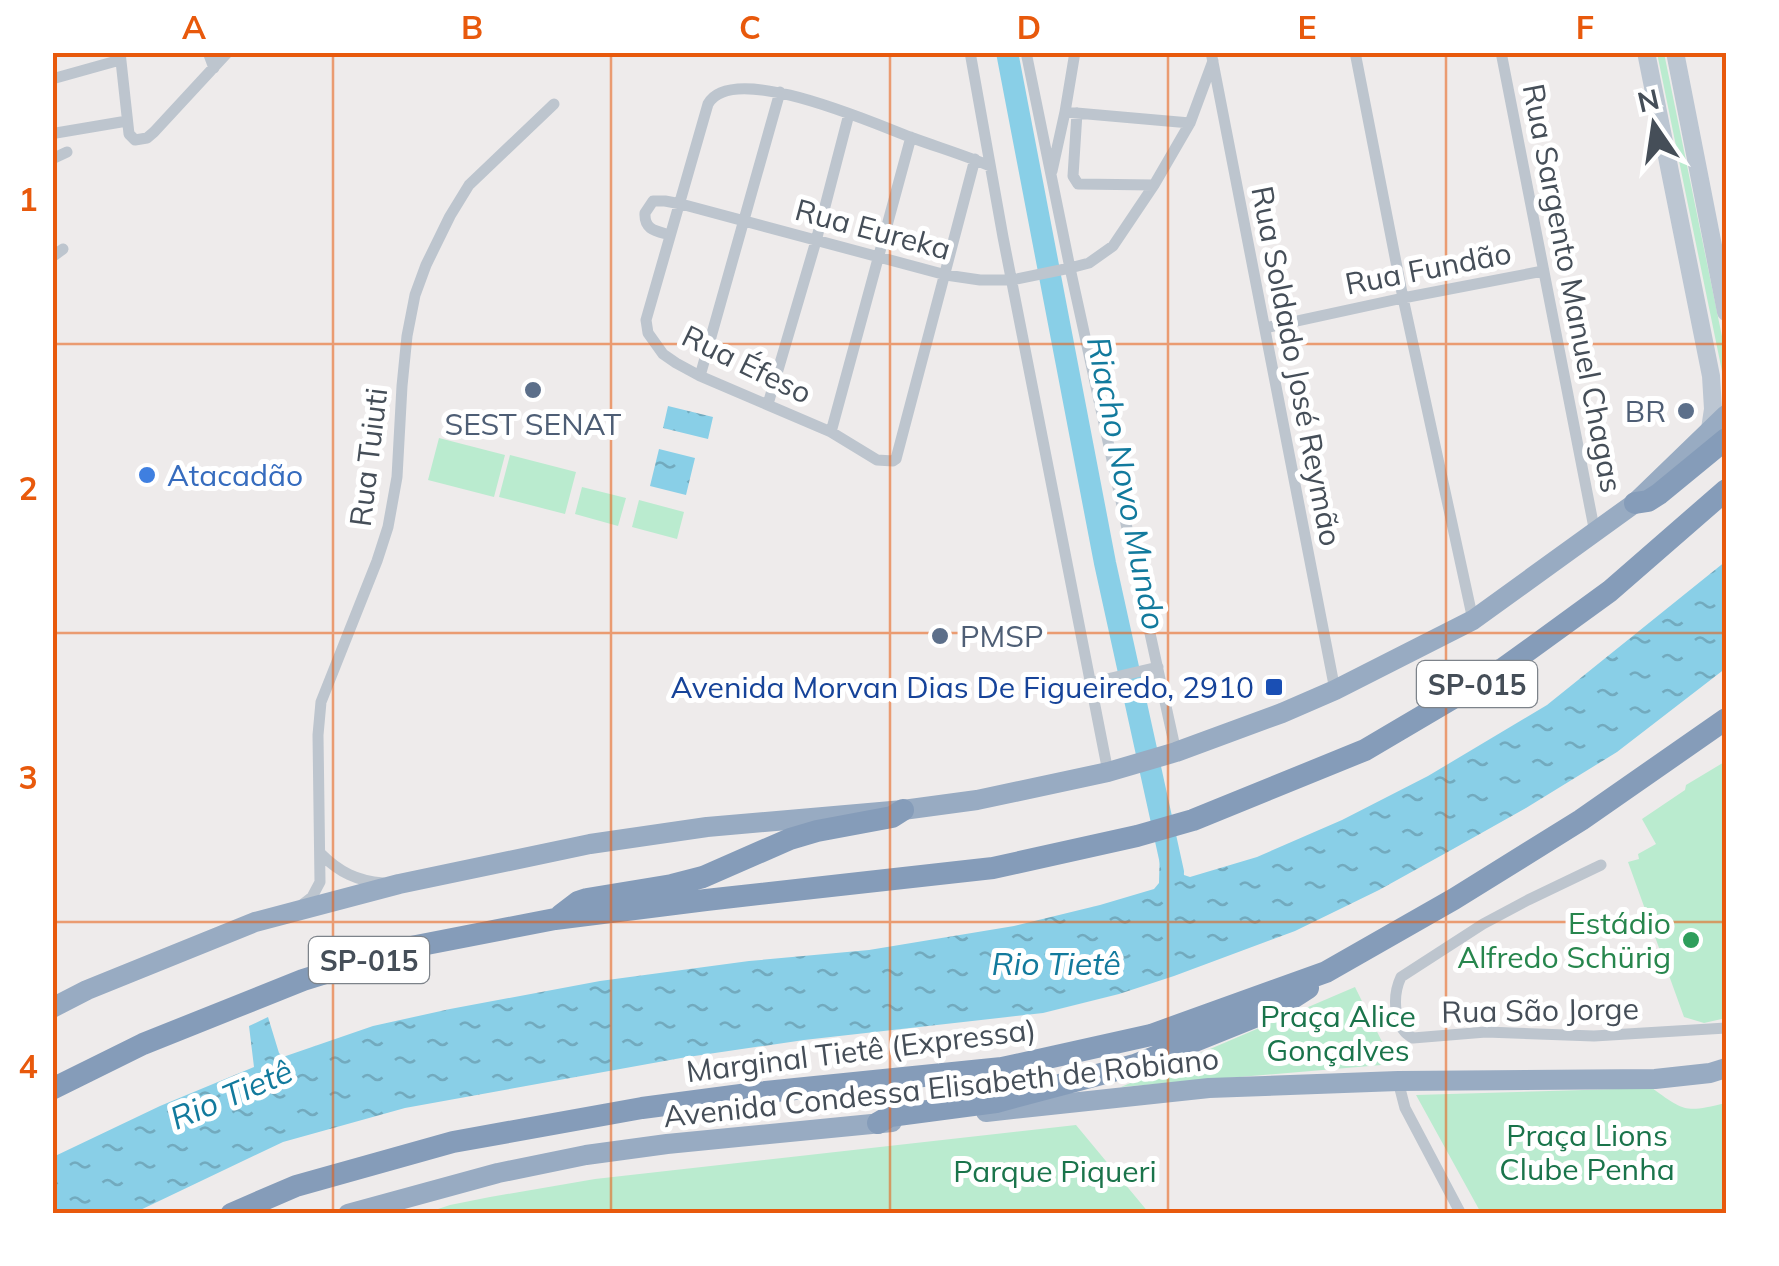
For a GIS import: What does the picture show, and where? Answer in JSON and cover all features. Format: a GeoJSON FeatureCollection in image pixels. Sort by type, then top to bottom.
{"type":"FeatureCollection","features":[{"type":"Feature","properties":{"kind":"highway"},"geometry":{"type":"LineString","coordinates":[[52,1008],[256,922],[400,884],[590,844],[707,826],[977,800],[1129,767],[1170,754],[1335,690],[1473,620],[1634,503],[1660,494],[1721,428]]}},
{"type":"Feature","properties":{"kind":"highway","name":"SP-015"},"geometry":{"type":"LineString","coordinates":[[52,1089],[143,1044],[303,980],[406,948],[555,919],[993,868],[1193,820],[1365,750],[1504,668],[1610,591],[1726,490]]}},
{"type":"Feature","properties":{"kind":"highway","name":"Marginal Tietê (Expressa)"},"geometry":{"type":"LineString","coordinates":[[231,1214],[296,1186],[453,1142],[756,1092],[1002,1068],[1151,1036],[1326,972],[1581,820],[1726,719]]}},
{"type":"Feature","properties":{"kind":"highway"},"geometry":{"type":"LineString","coordinates":[[555,919],[578,902],[702,877],[790,839],[892,817],[903,810]]}},
{"type":"Feature","properties":{"kind":"highway"},"geometry":{"type":"LineString","coordinates":[[878,1123],[890,1116],[1006,1099],[1136,1065],[1277,1008],[1326,972]]}},
{"type":"Feature","properties":{"kind":"highway","name":"Avenida Condessa Elisabeth de Robiano"},"geometry":{"type":"LineString","coordinates":[[348,1214],[498,1173],[667,1144],[1209,1088],[1654,1078],[1726,1068]]}},
{"type":"Feature","properties":{"kind":"main road"},"geometry":{"type":"LineString","coordinates":[[1646,52],[1711,376],[1713,409],[1721,428]]}},
{"type":"Feature","properties":{"kind":"main road"},"geometry":{"type":"LineString","coordinates":[[1675,52],[1726,312]]}},
{"type":"Feature","properties":{"kind":"street"},"geometry":{"type":"LineString","coordinates":[[208,52],[214,68]]}},
{"type":"Feature","properties":{"kind":"street"},"geometry":{"type":"LineString","coordinates":[[52,80],[120,56],[128,128],[135,140],[146,138],[228,52]]}},
{"type":"Feature","properties":{"kind":"street"},"geometry":{"type":"LineString","coordinates":[[970,52],[1108,772]]}},
{"type":"Feature","properties":{"kind":"street"},"geometry":{"type":"LineString","coordinates":[[1026,52],[1051,174],[1065,269],[1158,668],[1170,754]]}},
{"type":"Feature","properties":{"kind":"street"},"geometry":{"type":"LineString","coordinates":[[1074,52],[1073,176],[1078,184],[1154,185]]}},
{"type":"Feature","properties":{"kind":"street"},"geometry":{"type":"LineString","coordinates":[[1355,52],[1403,298],[1473,620]]}},
{"type":"Feature","properties":{"kind":"street","name":"Rua Sargento Manuel Chagas"},"geometry":{"type":"LineString","coordinates":[[1501,52],[1596,533]]}},
{"type":"Feature","properties":{"kind":"street","name":"Rua Eureka"},"geometry":{"type":"LineString","coordinates":[[670,236],[646,224],[644,216],[650,203],[665,200],[880,259],[980,280],[1012,280],[1089,262],[1112,246],[1154,185],[1190,123],[1212,57]]}},
{"type":"Feature","properties":{"kind":"street","name":"Rua Soldado José Reymão"},"geometry":{"type":"LineString","coordinates":[[1212,57],[1335,690]]}},
{"type":"Feature","properties":{"kind":"street","name":"Rua Éfeso"},"geometry":{"type":"LineString","coordinates":[[780,92],[737,89],[711,97],[645,324],[664,354],[700,376],[831,432],[877,460],[891,462],[896,459],[946,275]]}},
{"type":"Feature","properties":{"kind":"street"},"geometry":{"type":"LineString","coordinates":[[700,376],[780,92],[990,166]]}},
{"type":"Feature","properties":{"kind":"street","name":"Rua Tuiuti"},"geometry":{"type":"LineString","coordinates":[[296,910],[320,882],[321,702],[378,562],[388,527],[397,477],[407,336],[415,296],[426,265],[469,186],[554,104]]}},
{"type":"Feature","properties":{"kind":"street"},"geometry":{"type":"LineString","coordinates":[[1051,174],[1071,112]]}},
{"type":"Feature","properties":{"kind":"street"},"geometry":{"type":"LineString","coordinates":[[1071,112],[1190,123]]}},
{"type":"Feature","properties":{"kind":"street"},"geometry":{"type":"LineString","coordinates":[[768,404],[849,114]]}},
{"type":"Feature","properties":{"kind":"street"},"geometry":{"type":"LineString","coordinates":[[56,133],[128,128]]}},
{"type":"Feature","properties":{"kind":"street"},"geometry":{"type":"LineString","coordinates":[[831,432],[911,138]]}},
{"type":"Feature","properties":{"kind":"street"},"geometry":{"type":"LineString","coordinates":[[52,159],[67,152]]}},
{"type":"Feature","properties":{"kind":"street"},"geometry":{"type":"LineString","coordinates":[[946,275],[975,160]]}},
{"type":"Feature","properties":{"kind":"street","name":"Rua Fundão"},"geometry":{"type":"LineString","coordinates":[[1264,328],[1544,271]]}},
{"type":"Feature","properties":{"kind":"street"},"geometry":{"type":"LineString","coordinates":[[1090,683],[1158,668]]}},
{"type":"Feature","properties":{"kind":"street"},"geometry":{"type":"LineString","coordinates":[[320,854],[343,873],[400,884]]}},
{"type":"Feature","properties":{"kind":"street","name":"Rua São Jorge"},"geometry":{"type":"LineString","coordinates":[[1602,865],[1483,924],[1401,977],[1395,1000],[1398,1022],[1405,1034],[1413,1038],[1486,1032],[1594,1036],[1726,1028]]}},
{"type":"Feature","properties":{"kind":"street"},"geometry":{"type":"LineString","coordinates":[[1398,1081],[1405,1108],[1461,1214]]}},
{"type":"Feature","properties":{"kind":"green space"},"geometry":{"type":"Polygon","coordinates":[[[1657,53],[1664,53],[1726,356],[1724,381],[1657,53]]]}},
{"type":"Feature","properties":{"kind":"green space"},"geometry":{"type":"Polygon","coordinates":[[[439,438],[505,455],[494,497],[428,480],[439,438]]]}},
{"type":"Feature","properties":{"kind":"green space"},"geometry":{"type":"Polygon","coordinates":[[[510,455],[576,472],[565,514],[499,497],[510,455]]]}},
{"type":"Feature","properties":{"kind":"green space"},"geometry":{"type":"Polygon","coordinates":[[[582,487],[626,498],[618,526],[575,514],[582,487]]]}},
{"type":"Feature","properties":{"kind":"green space"},"geometry":{"type":"Polygon","coordinates":[[[639,500],[684,512],[677,539],[632,527],[639,500]]]}},
{"type":"Feature","properties":{"kind":"green space","name":"Estádio Alfredo Schürig"},"geometry":{"type":"Polygon","coordinates":[[[1726,761],[1726,1018],[1704,1023],[1684,1017],[1628,862],[1639,859],[1638,854],[1656,844],[1642,819],[1726,761]]]}},
{"type":"Feature","properties":{"kind":"green space","name":"Praça Alice Gonçalves"},"geometry":{"type":"Polygon","coordinates":[[[1355,987],[1393,1064],[1121,1087],[1355,987]]]}},
{"type":"Feature","properties":{"kind":"green space","name":"Praça Lions Clube Penha"},"geometry":{"type":"Polygon","coordinates":[[[1652,1088],[1687,1108],[1726,1103],[1726,1213],[1481,1213],[1416,1095],[1652,1088]]]}},
{"type":"Feature","properties":{"kind":"green space","name":"Parque Piqueri"},"geometry":{"type":"Polygon","coordinates":[[[1076,1125],[1149,1213],[434,1213],[450,1205],[595,1179],[1076,1125]]]}},
{"type":"Feature","properties":{"kind":"water"},"geometry":{"type":"Polygon","coordinates":[[[668,406],[713,417],[708,439],[663,428],[668,406]]]}},
{"type":"Feature","properties":{"kind":"water"},"geometry":{"type":"Polygon","coordinates":[[[659,449],[695,458],[686,495],[650,486],[659,449]]]}},
{"type":"Feature","properties":{"kind":"water","name":"Rio Tietê"},"geometry":{"type":"Polygon","coordinates":[[[1726,561],[1726,668],[1617,752],[1526,808],[1379,890],[1295,931],[1119,994],[1043,1013],[681,1058],[405,1108],[283,1142],[134,1213],[53,1213],[53,1157],[254,1067],[249,1026],[268,1017],[283,1057],[373,1026],[600,981],[869,950],[1014,926],[1154,889],[1159,883],[1160,846],[1176,842],[1184,875],[1190,877],[1257,857],[1428,776],[1547,705],[1726,561]]]}},
{"type":"Feature","properties":{"kind":"waterway","name":"Riacho Novo Mundo"},"geometry":{"type":"LineString","coordinates":[[1007,52],[1105,563],[1173,872]]}},
{"type":"Feature","properties":{"kind":"place","name":"SEST SENAT"},"geometry":{"type":"Point","coordinates":[533,390]}},
{"type":"Feature","properties":{"kind":"place","name":"BR"},"geometry":{"type":"Point","coordinates":[1686,411]}},
{"type":"Feature","properties":{"kind":"place","name":"Atacadão"},"geometry":{"type":"Point","coordinates":[147,475]}},
{"type":"Feature","properties":{"kind":"place","name":"PMSP"},"geometry":{"type":"Point","coordinates":[940,636]}},
{"type":"Feature","properties":{"kind":"place","name":"Avenida Morvan Dias De Figueiredo, 2910"},"geometry":{"type":"Point","coordinates":[1274,687]}},
{"type":"Feature","properties":{"kind":"place","name":"Estádio Alfredo Schürig"},"geometry":{"type":"Point","coordinates":[1691,940]}}]}
